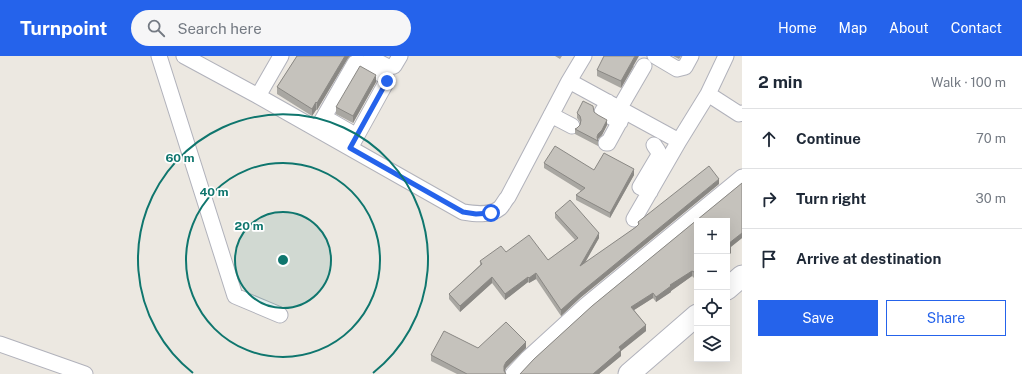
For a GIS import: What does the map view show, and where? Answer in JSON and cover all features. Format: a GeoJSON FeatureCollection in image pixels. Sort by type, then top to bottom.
{"type":"FeatureCollection","features":[{"type":"Feature","properties":{"kind":"street"},"geometry":{"type":"LineString","coordinates":[[159,56],[235,296],[280,315]]}},
{"type":"Feature","properties":{"kind":"street"},"geometry":{"type":"LineString","coordinates":[[184,56],[258,96],[320,123],[354,142],[463,212],[476,214],[491,213],[500,208],[508,197],[569,81],[584,56]]}},
{"type":"Feature","properties":{"kind":"street"},"geometry":{"type":"LineString","coordinates":[[258,96],[281,56]]}},
{"type":"Feature","properties":{"kind":"street"},"geometry":{"type":"LineString","coordinates":[[368,56],[388,67],[394,66],[400,56]]}},
{"type":"Feature","properties":{"kind":"street"},"geometry":{"type":"LineString","coordinates":[[606,143],[608,143],[611,110],[649,61],[677,69],[685,67],[691,56]]}},
{"type":"Feature","properties":{"kind":"street"},"geometry":{"type":"LineString","coordinates":[[630,217],[645,190],[679,141],[708,94],[726,56]]}},
{"type":"Feature","properties":{"kind":"street"},"geometry":{"type":"LineString","coordinates":[[320,123],[355,63],[358,62],[386,77],[387,81],[354,142]]}},
{"type":"Feature","properties":{"kind":"street"},"geometry":{"type":"LineString","coordinates":[[569,81],[611,110],[679,141]]}},
{"type":"Feature","properties":{"kind":"street"},"geometry":{"type":"LineString","coordinates":[[708,94],[739,114],[742,113]]}},
{"type":"Feature","properties":{"kind":"street"},"geometry":{"type":"LineString","coordinates":[[551,115],[572,126]]}},
{"type":"Feature","properties":{"kind":"street"},"geometry":{"type":"LineString","coordinates":[[645,190],[658,155],[658,150],[654,145]]}},
{"type":"Feature","properties":{"kind":"street"},"geometry":{"type":"LineString","coordinates":[[513,374],[528,358],[586,305],[742,177]]}},
{"type":"Feature","properties":{"kind":"street"},"geometry":{"type":"LineString","coordinates":[[629,374],[694,318]]}},
{"type":"Feature","properties":{"kind":"street"},"geometry":{"type":"LineString","coordinates":[[2,347],[85,374]]}},
{"type":"Feature","properties":{"kind":"building"},"geometry":{"type":"Polygon","coordinates":[[[297,56],[345,56],[312,109],[277,87],[297,56]]]}},
{"type":"Feature","properties":{"kind":"building"},"geometry":{"type":"Polygon","coordinates":[[[604,56],[635,56],[621,81],[597,70],[604,56]]]}},
{"type":"Feature","properties":{"kind":"building"},"geometry":{"type":"Polygon","coordinates":[[[360,66],[376,75],[353,116],[336,107],[360,66]]]}},
{"type":"Feature","properties":{"kind":"building"},"geometry":{"type":"Polygon","coordinates":[[[583,101],[593,106],[594,112],[607,120],[602,130],[598,134],[598,141],[575,129],[580,125],[580,116],[577,113],[583,101]]]}},
{"type":"Feature","properties":{"kind":"building"},"geometry":{"type":"Polygon","coordinates":[[[555,146],[594,170],[604,153],[634,169],[610,213],[576,195],[585,188],[544,163],[555,146]]]}},
{"type":"Feature","properties":{"kind":"building"},"geometry":{"type":"Polygon","coordinates":[[[709,166],[719,179],[561,310],[536,273],[505,294],[492,277],[460,306],[449,294],[482,264],[480,261],[501,246],[506,252],[529,235],[548,260],[578,238],[555,213],[570,200],[599,233],[580,266],[636,227],[639,224],[638,222],[709,166]]]}},
{"type":"Feature","properties":{"kind":"building"},"geometry":{"type":"Polygon","coordinates":[[[742,183],[742,233],[730,242],[730,218],[699,218],[742,183]]]}},
{"type":"Feature","properties":{"kind":"building"},"geometry":{"type":"Polygon","coordinates":[[[694,222],[694,272],[692,271],[670,285],[671,286],[656,297],[653,293],[631,307],[646,325],[619,347],[621,350],[593,374],[520,374],[534,359],[592,306],[694,222]]]}},
{"type":"Feature","properties":{"kind":"building"},"geometry":{"type":"Polygon","coordinates":[[[506,322],[526,342],[506,362],[504,371],[506,374],[467,374],[431,355],[444,331],[478,348],[506,322]]]}},
{"type":"Feature","properties":{"kind":"route"},"geometry":{"type":"LineString","coordinates":[[387,81],[350,148],[463,212],[476,214],[491,213]]}}]}
